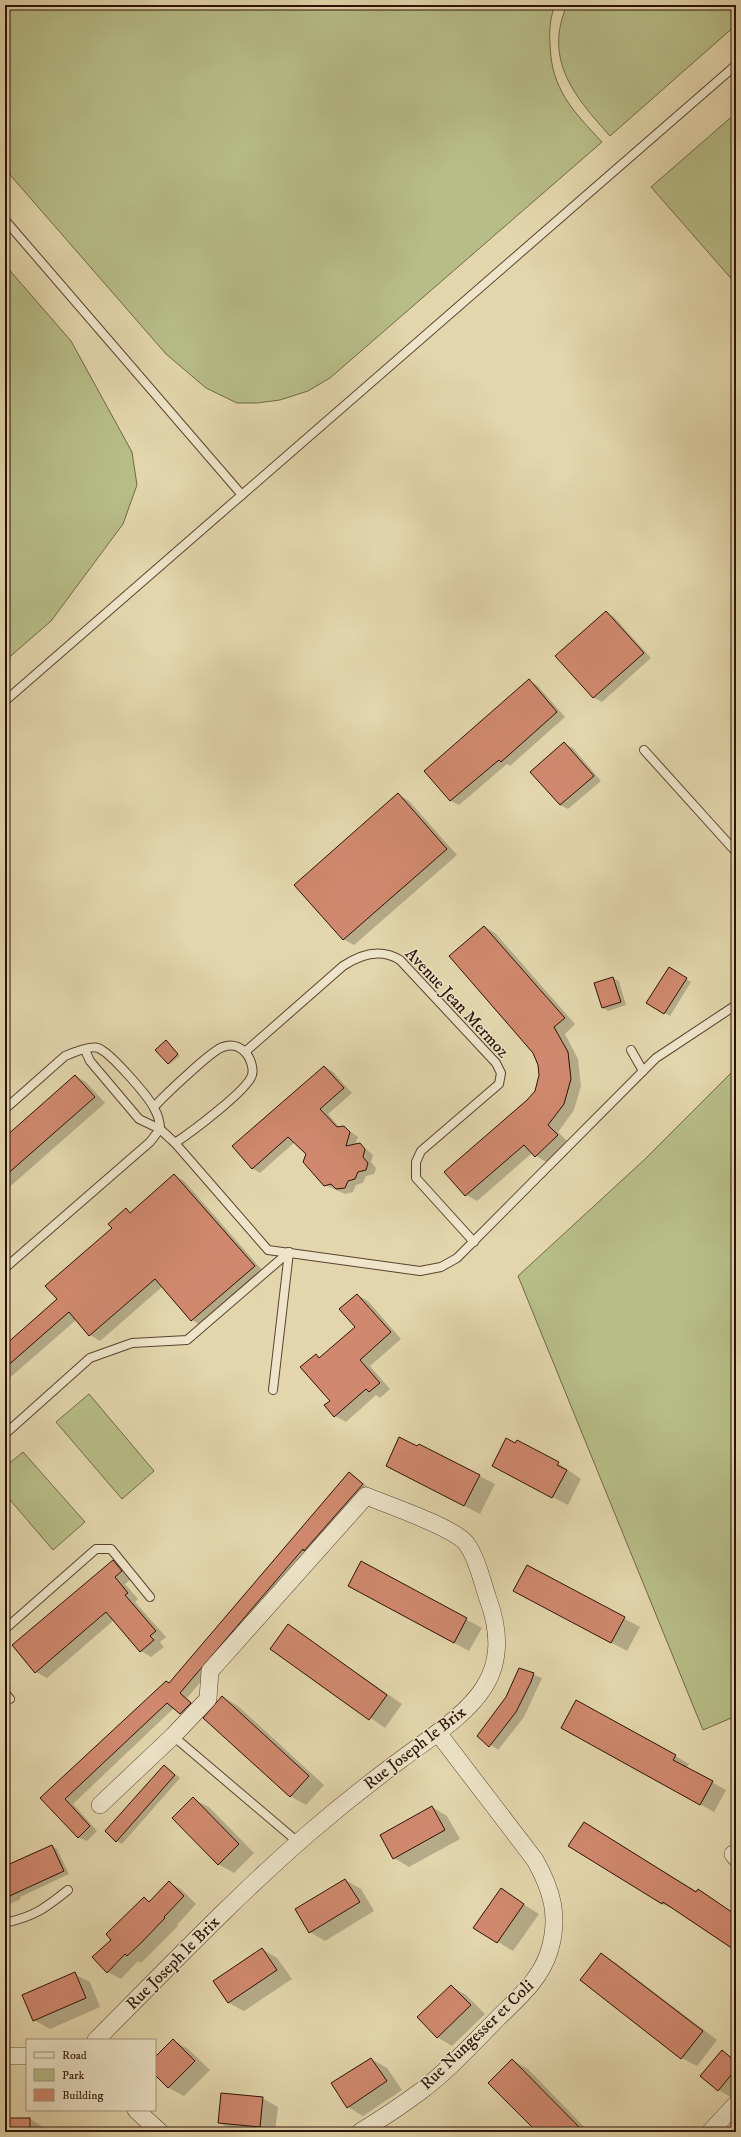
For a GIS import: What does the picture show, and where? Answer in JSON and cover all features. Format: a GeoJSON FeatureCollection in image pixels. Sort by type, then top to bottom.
{"type":"FeatureCollection","features":[{"type":"Feature","properties":{"kind":"street","name":"Rue Joseph le Brix"},"geometry":{"type":"LineString","coordinates":[[97,2039],[230,1906],[298,1843],[354,1795],[460,1716],[477,1698],[490,1678],[496,1658],[497,1634],[493,1613],[473,1558],[466,1544],[454,1533],[366,1496],[210,1671],[208,1699],[173,1736],[100,1805]]}},
{"type":"Feature","properties":{"kind":"street","name":"Rue Nungesser et Coli"},"geometry":{"type":"LineString","coordinates":[[360,2132],[421,2090],[456,2059],[533,1984],[549,1951],[553,1929],[554,1905],[547,1882],[535,1860],[438,1733]]}},
{"type":"Feature","properties":{"kind":"street"},"geometry":{"type":"LineString","coordinates":[[5,2056],[26,2056]]}},
{"type":"Feature","properties":{"kind":"street"},"geometry":{"type":"LineString","coordinates":[[710,2132],[736,2104]]}},
{"type":"Feature","properties":{"kind":"street"},"geometry":{"type":"LineString","coordinates":[[137,2111],[160,2132]]}},
{"type":"Feature","properties":{"kind":"lane"},"geometry":{"type":"LineString","coordinates":[[5,702],[736,65]]}},
{"type":"Feature","properties":{"kind":"lane"},"geometry":{"type":"LineString","coordinates":[[5,220],[242,495]]}},
{"type":"Feature","properties":{"kind":"lane"},"geometry":{"type":"LineString","coordinates":[[644,750],[736,852]]}},
{"type":"Feature","properties":{"kind":"lane","name":"Avenue Jean Mermoz"},"geometry":{"type":"LineString","coordinates":[[245,1052],[342,966],[356,957],[375,953],[391,954],[400,960],[496,1062],[501,1073],[499,1084],[421,1151],[416,1162],[416,1178],[474,1242]]}},
{"type":"Feature","properties":{"kind":"lane"},"geometry":{"type":"LineString","coordinates":[[85,1050],[90,1061],[139,1119],[160,1129],[175,1143],[268,1250],[420,1271],[441,1267],[457,1258],[656,1058],[736,1005]]}},
{"type":"Feature","properties":{"kind":"lane"},"geometry":{"type":"LineString","coordinates":[[154,1107],[169,1091],[221,1047],[235,1046],[245,1052],[252,1066],[252,1076],[238,1093],[175,1143]]}},
{"type":"Feature","properties":{"kind":"lane"},"geometry":{"type":"LineString","coordinates":[[5,1109],[65,1056],[77,1051],[96,1047],[109,1053],[154,1107],[160,1129]]}},
{"type":"Feature","properties":{"kind":"lane"},"geometry":{"type":"LineString","coordinates":[[631,1050],[643,1071]]}},
{"type":"Feature","properties":{"kind":"lane"},"geometry":{"type":"LineString","coordinates":[[5,1268],[150,1142],[160,1129]]}},
{"type":"Feature","properties":{"kind":"lane"},"geometry":{"type":"LineString","coordinates":[[274,1390],[289,1252]]}},
{"type":"Feature","properties":{"kind":"lane"},"geometry":{"type":"LineString","coordinates":[[5,1434],[90,1358],[132,1343],[187,1340],[289,1252]]}},
{"type":"Feature","properties":{"kind":"lane"},"geometry":{"type":"LineString","coordinates":[[5,1629],[96,1549],[111,1549],[150,1597]]}},
{"type":"Feature","properties":{"kind":"lane"},"geometry":{"type":"LineString","coordinates":[[173,1736],[298,1843]]}},
{"type":"Feature","properties":{"kind":"lane"},"geometry":{"type":"LineString","coordinates":[[5,1923],[21,1919],[44,1910],[68,1890]]}},
{"type":"Feature","properties":{"kind":"green space"},"geometry":{"type":"Polygon","coordinates":[[[5,5],[555,5],[551,20],[550,34],[551,60],[554,74],[559,87],[573,109],[602,142],[330,378],[308,391],[280,400],[257,403],[237,403],[206,388],[166,354],[5,169],[5,5]]]}},
{"type":"Feature","properties":{"kind":"green space"},"geometry":{"type":"Polygon","coordinates":[[[567,5],[736,5],[736,25],[610,136],[585,107],[566,76],[561,60],[559,43],[561,25],[567,5]]]}},
{"type":"Feature","properties":{"kind":"green space"},"geometry":{"type":"Polygon","coordinates":[[[736,113],[736,284],[651,187],[736,113]]]}},
{"type":"Feature","properties":{"kind":"green space"},"geometry":{"type":"Polygon","coordinates":[[[5,265],[71,341],[132,452],[137,485],[123,524],[51,621],[5,661],[5,265]]]}},
{"type":"Feature","properties":{"kind":"green space"},"geometry":{"type":"Polygon","coordinates":[[[736,1068],[736,1716],[703,1730],[518,1276],[644,1160],[736,1068]]]}},
{"type":"Feature","properties":{"kind":"green space"},"geometry":{"type":"Polygon","coordinates":[[[89,1394],[154,1471],[122,1499],[56,1422],[89,1394]]]}},
{"type":"Feature","properties":{"kind":"green space"},"geometry":{"type":"Polygon","coordinates":[[[23,1452],[85,1522],[53,1550],[5,1494],[5,1467],[23,1452]]]}},
{"type":"Feature","properties":{"kind":"building"},"geometry":{"type":"Polygon","coordinates":[[[606,611],[644,653],[593,698],[555,656],[606,611]]]}},
{"type":"Feature","properties":{"kind":"building"},"geometry":{"type":"Polygon","coordinates":[[[529,679],[557,712],[501,762],[499,760],[450,801],[424,771],[529,679]]]}},
{"type":"Feature","properties":{"kind":"building"},"geometry":{"type":"Polygon","coordinates":[[[564,742],[594,776],[560,805],[530,772],[564,742]]]}},
{"type":"Feature","properties":{"kind":"building"},"geometry":{"type":"Polygon","coordinates":[[[398,793],[447,849],[343,940],[294,885],[398,793]]]}},
{"type":"Feature","properties":{"kind":"building"},"geometry":{"type":"Polygon","coordinates":[[[484,926],[565,1018],[554,1027],[568,1052],[571,1079],[564,1104],[548,1125],[558,1135],[535,1157],[524,1145],[465,1196],[444,1172],[527,1100],[535,1091],[539,1075],[538,1065],[533,1053],[449,956],[484,926]]]}},
{"type":"Feature","properties":{"kind":"building"},"geometry":{"type":"Polygon","coordinates":[[[669,967],[687,978],[664,1014],[646,1003],[669,967]]]}},
{"type":"Feature","properties":{"kind":"building"},"geometry":{"type":"Polygon","coordinates":[[[613,977],[621,1002],[602,1008],[594,983],[613,977]]]}},
{"type":"Feature","properties":{"kind":"building"},"geometry":{"type":"Polygon","coordinates":[[[166,1040],[178,1054],[168,1064],[155,1050],[166,1040]]]}},
{"type":"Feature","properties":{"kind":"building"},"geometry":{"type":"Polygon","coordinates":[[[324,1066],[344,1088],[320,1109],[337,1127],[344,1126],[350,1132],[346,1146],[360,1143],[365,1149],[363,1157],[368,1163],[366,1170],[358,1172],[355,1179],[348,1181],[345,1188],[336,1189],[331,1184],[324,1186],[303,1162],[306,1154],[288,1137],[252,1169],[232,1146],[324,1066]]]}},
{"type":"Feature","properties":{"kind":"building"},"geometry":{"type":"Polygon","coordinates":[[[75,1075],[95,1097],[5,1176],[5,1137],[75,1075]]]}},
{"type":"Feature","properties":{"kind":"building"},"geometry":{"type":"Polygon","coordinates":[[[174,1174],[255,1266],[191,1321],[155,1279],[89,1336],[69,1312],[5,1368],[5,1345],[57,1299],[45,1286],[112,1228],[108,1224],[126,1208],[130,1213],[174,1174]]]}},
{"type":"Feature","properties":{"kind":"building"},"geometry":{"type":"Polygon","coordinates":[[[357,1294],[391,1332],[360,1360],[380,1383],[369,1392],[366,1389],[334,1417],[324,1405],[330,1401],[300,1367],[316,1354],[319,1358],[355,1327],[339,1309],[357,1294]]]}},
{"type":"Feature","properties":{"kind":"building"},"geometry":{"type":"Polygon","coordinates":[[[399,1437],[417,1446],[419,1444],[480,1475],[464,1506],[386,1466],[399,1437]]]}},
{"type":"Feature","properties":{"kind":"building"},"geometry":{"type":"Polygon","coordinates":[[[506,1438],[515,1443],[517,1440],[559,1462],[557,1465],[567,1470],[552,1498],[492,1466],[506,1438]]]}},
{"type":"Feature","properties":{"kind":"building"},"geometry":{"type":"Polygon","coordinates":[[[349,1472],[363,1484],[304,1551],[303,1549],[180,1693],[191,1703],[180,1714],[167,1703],[65,1799],[90,1826],[78,1838],[40,1798],[166,1681],[169,1683],[349,1472]]]}},
{"type":"Feature","properties":{"kind":"building"},"geometry":{"type":"Polygon","coordinates":[[[113,1560],[122,1571],[115,1577],[128,1593],[125,1595],[156,1631],[150,1636],[154,1640],[140,1652],[106,1612],[35,1673],[12,1645],[113,1560]]]}},
{"type":"Feature","properties":{"kind":"building"},"geometry":{"type":"Polygon","coordinates":[[[361,1561],[467,1618],[454,1643],[348,1586],[361,1561]]]}},
{"type":"Feature","properties":{"kind":"building"},"geometry":{"type":"Polygon","coordinates":[[[527,1565],[625,1617],[611,1643],[513,1591],[527,1565]]]}},
{"type":"Feature","properties":{"kind":"building"},"geometry":{"type":"Polygon","coordinates":[[[288,1624],[387,1695],[369,1720],[270,1649],[288,1624]]]}},
{"type":"Feature","properties":{"kind":"building"},"geometry":{"type":"Polygon","coordinates":[[[519,1668],[534,1673],[531,1682],[516,1712],[489,1747],[477,1736],[506,1697],[519,1668]]]}},
{"type":"Feature","properties":{"kind":"building"},"geometry":{"type":"Polygon","coordinates":[[[222,1696],[309,1776],[290,1797],[203,1718],[222,1696]]]}},
{"type":"Feature","properties":{"kind":"building"},"geometry":{"type":"Polygon","coordinates":[[[576,1700],[676,1755],[673,1760],[713,1781],[700,1805],[561,1728],[576,1700]]]}},
{"type":"Feature","properties":{"kind":"building"},"geometry":{"type":"Polygon","coordinates":[[[164,1765],[175,1775],[116,1842],[105,1831],[164,1765]]]}},
{"type":"Feature","properties":{"kind":"building"},"geometry":{"type":"Polygon","coordinates":[[[193,1797],[239,1844],[218,1865],[172,1818],[193,1797]]]}},
{"type":"Feature","properties":{"kind":"building"},"geometry":{"type":"Polygon","coordinates":[[[432,1806],[445,1830],[393,1859],[380,1835],[432,1806]]]}},
{"type":"Feature","properties":{"kind":"building"},"geometry":{"type":"Polygon","coordinates":[[[584,1822],[696,1892],[698,1889],[736,1915],[736,1951],[663,1902],[662,1904],[568,1846],[584,1822]]]}},
{"type":"Feature","properties":{"kind":"building"},"geometry":{"type":"Polygon","coordinates":[[[52,1845],[64,1871],[5,1898],[5,1866],[52,1845]]]}},
{"type":"Feature","properties":{"kind":"building"},"geometry":{"type":"Polygon","coordinates":[[[345,1879],[360,1902],[309,1933],[295,1909],[345,1879]]]}},
{"type":"Feature","properties":{"kind":"building"},"geometry":{"type":"Polygon","coordinates":[[[169,1881],[184,1896],[140,1944],[127,1956],[125,1954],[107,1973],[92,1957],[111,1940],[106,1934],[144,1897],[149,1902],[169,1881]]]}},
{"type":"Feature","properties":{"kind":"building"},"geometry":{"type":"Polygon","coordinates":[[[501,1888],[524,1904],[497,1943],[473,1928],[501,1888]]]}},
{"type":"Feature","properties":{"kind":"building"},"geometry":{"type":"Polygon","coordinates":[[[262,1948],[277,1970],[228,2003],[213,1981],[262,1948]]]}},
{"type":"Feature","properties":{"kind":"building"},"geometry":{"type":"Polygon","coordinates":[[[601,1953],[703,2031],[681,2059],[580,1980],[601,1953]]]}},
{"type":"Feature","properties":{"kind":"building"},"geometry":{"type":"Polygon","coordinates":[[[75,1972],[86,1998],[33,2021],[22,1995],[75,1972]]]}},
{"type":"Feature","properties":{"kind":"building"},"geometry":{"type":"Polygon","coordinates":[[[451,1985],[471,2005],[437,2038],[417,2017],[451,1985]]]}},
{"type":"Feature","properties":{"kind":"building"},"geometry":{"type":"Polygon","coordinates":[[[173,2039],[195,2061],[168,2088],[156,2076],[156,2056],[173,2039]]]}},
{"type":"Feature","properties":{"kind":"building"},"geometry":{"type":"Polygon","coordinates":[[[722,2050],[736,2062],[736,2069],[718,2091],[700,2076],[722,2050]]]}},
{"type":"Feature","properties":{"kind":"building"},"geometry":{"type":"Polygon","coordinates":[[[371,2058],[387,2081],[347,2108],[331,2083],[371,2058]]]}},
{"type":"Feature","properties":{"kind":"building"},"geometry":{"type":"Polygon","coordinates":[[[512,2059],[584,2132],[537,2132],[488,2083],[512,2059]]]}},
{"type":"Feature","properties":{"kind":"building"},"geometry":{"type":"Polygon","coordinates":[[[221,2093],[263,2097],[260,2127],[218,2123],[221,2093]]]}},
{"type":"Feature","properties":{"kind":"building"},"geometry":{"type":"Polygon","coordinates":[[[5,2118],[30,2118],[30,2132],[5,2132],[5,2118]]]}}]}
